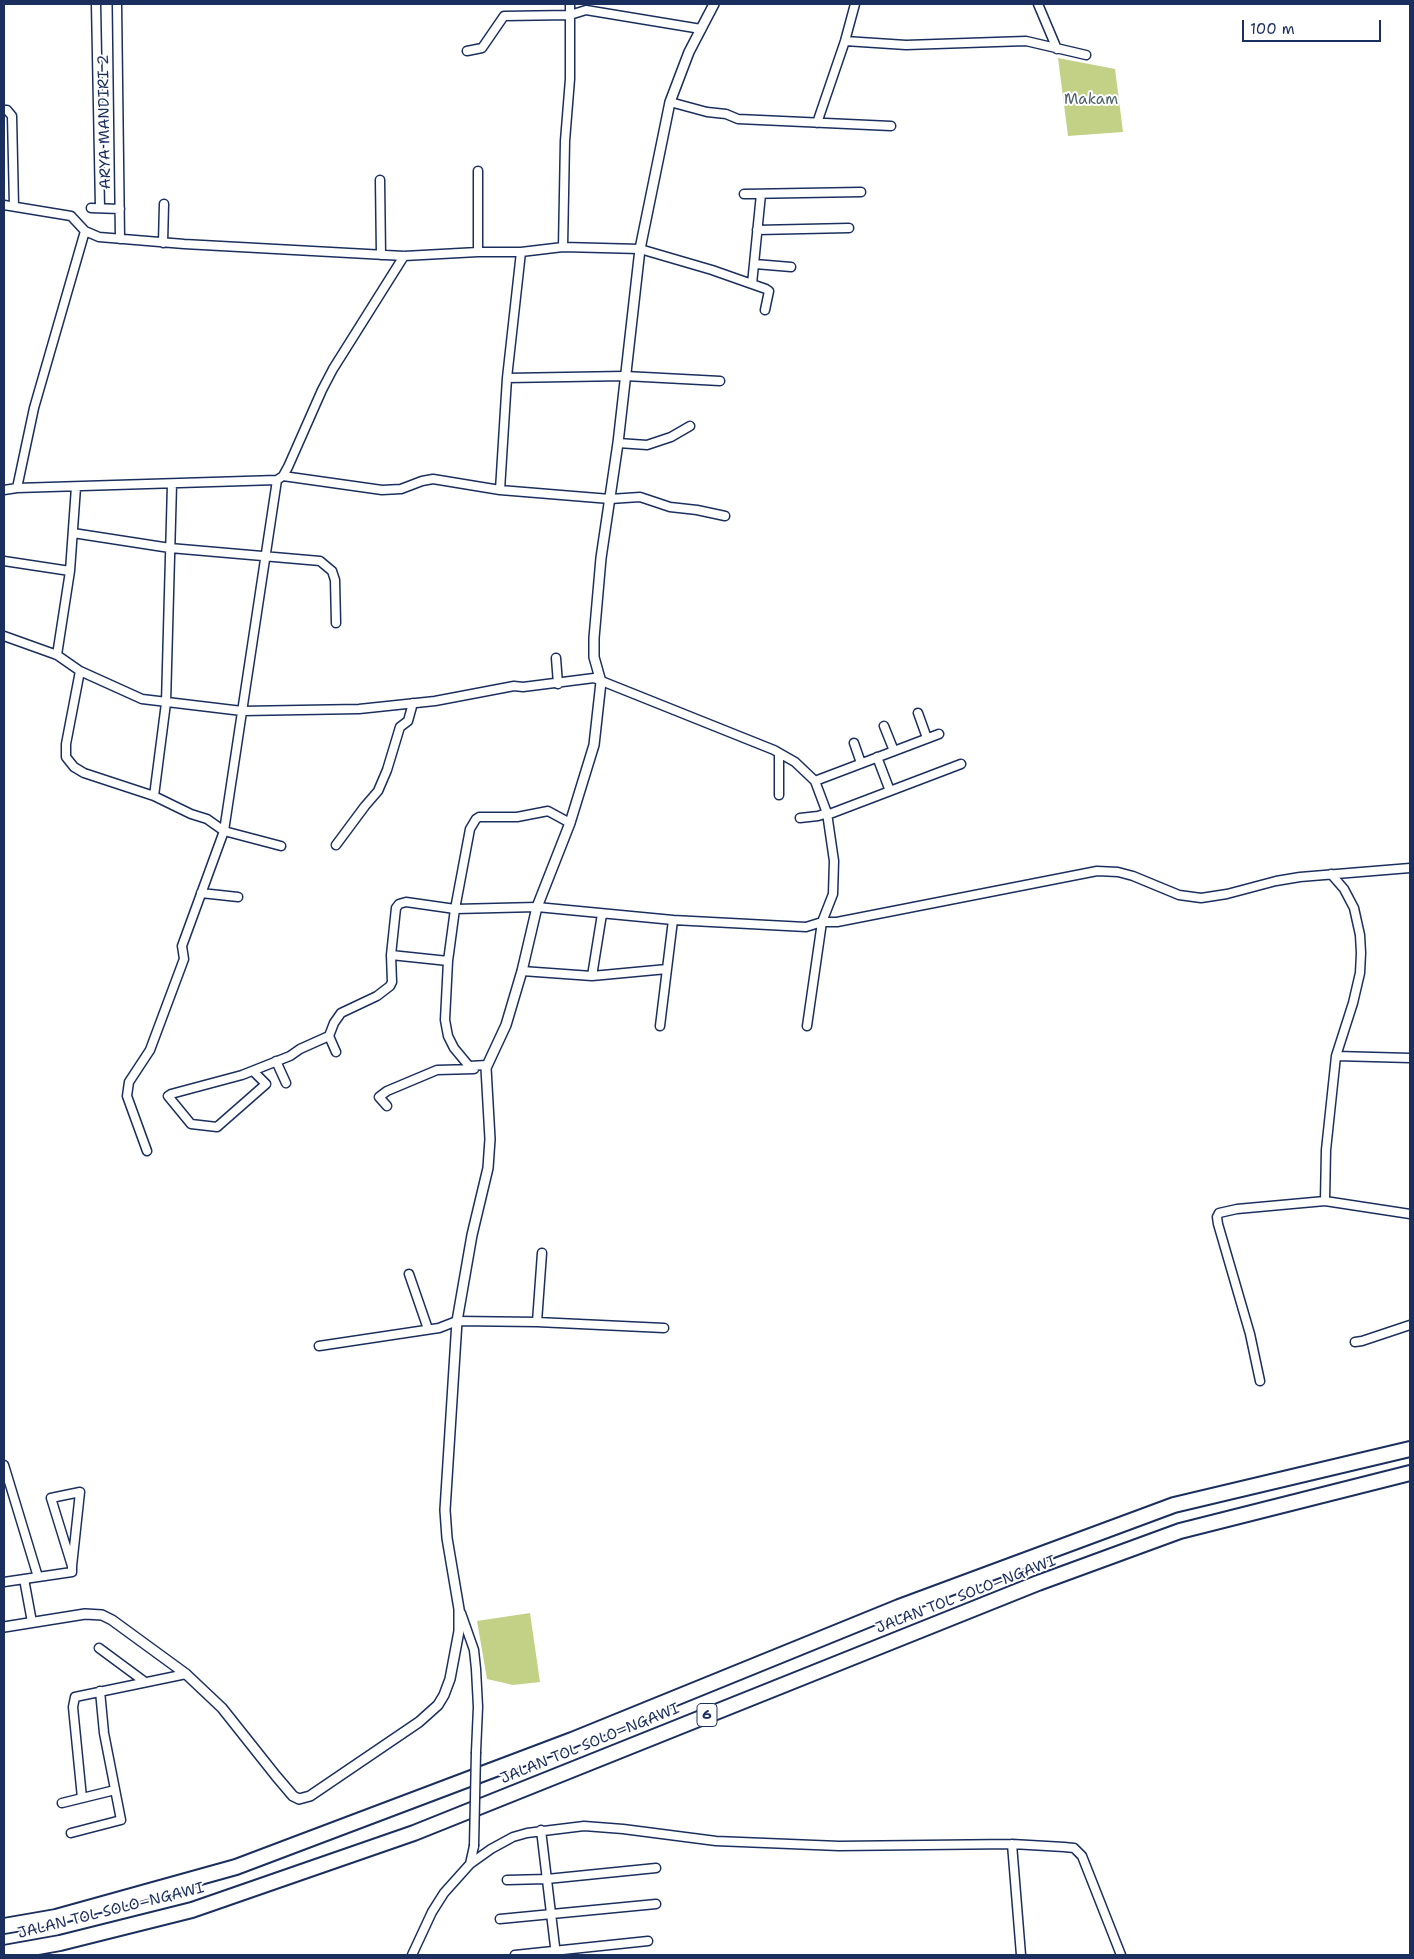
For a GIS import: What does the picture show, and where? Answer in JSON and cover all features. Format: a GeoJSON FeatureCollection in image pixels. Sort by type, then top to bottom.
{"type":"FeatureCollection","features":[{"type":"Feature","properties":{"kind":"highway","name":"JALAN TOL SOLO–NGAWI"},"geometry":{"type":"LineString","coordinates":[[4,1926],[56,1917],[236,1867],[572,1740],[899,1607],[1174,1505],[1410,1449]]}},
{"type":"Feature","properties":{"kind":"highway","name":"JALAN TOL SOLO–NGAWI"},"geometry":{"type":"LineString","coordinates":[[4,1953],[60,1943],[201,1907],[414,1833],[1038,1583],[1180,1531],[1410,1473]]}},
{"type":"Feature","properties":{"kind":"street"},"geometry":{"type":"LineString","coordinates":[[96,4],[100,208]]}},
{"type":"Feature","properties":{"kind":"street","name":"ARYA MANDIRI 2"},"geometry":{"type":"LineString","coordinates":[[117,4],[120,239]]}},
{"type":"Feature","properties":{"kind":"street"},"geometry":{"type":"LineString","coordinates":[[563,247],[570,79],[570,4]]}},
{"type":"Feature","properties":{"kind":"street"},"geometry":{"type":"LineString","coordinates":[[4,1627],[66,1616],[102,1615],[128,1631],[186,1674],[222,1708],[293,1796],[299,1799],[304,1799],[420,1722],[438,1705],[444,1695],[450,1678],[459,1631],[459,1609],[447,1538],[445,1510],[457,1321],[472,1234],[488,1168],[490,1139],[486,1067],[506,1025],[522,971],[537,908],[570,823],[594,745],[600,682],[594,657],[594,638],[601,558],[618,443],[640,249],[670,102],[689,52],[714,4]]}},
{"type":"Feature","properties":{"kind":"street"},"geometry":{"type":"LineString","coordinates":[[817,123],[845,41],[855,4]]}},
{"type":"Feature","properties":{"kind":"street"},"geometry":{"type":"LineString","coordinates":[[1038,4],[1057,49]]}},
{"type":"Feature","properties":{"kind":"street"},"geometry":{"type":"LineString","coordinates":[[467,51],[482,48],[502,13],[570,15],[586,10],[701,29]]}},
{"type":"Feature","properties":{"kind":"street"},"geometry":{"type":"LineString","coordinates":[[845,41],[906,45],[1026,41],[1086,55]]}},
{"type":"Feature","properties":{"kind":"street"},"geometry":{"type":"LineString","coordinates":[[670,102],[707,112],[726,114],[738,119],[891,126]]}},
{"type":"Feature","properties":{"kind":"street"},"geometry":{"type":"LineString","coordinates":[[4,110],[7,110],[12,116],[14,206]]}},
{"type":"Feature","properties":{"kind":"street"},"geometry":{"type":"LineString","coordinates":[[478,171],[478,252]]}},
{"type":"Feature","properties":{"kind":"street"},"geometry":{"type":"LineString","coordinates":[[380,180],[381,255]]}},
{"type":"Feature","properties":{"kind":"street"},"geometry":{"type":"LineString","coordinates":[[744,194],[861,192]]}},
{"type":"Feature","properties":{"kind":"street"},"geometry":{"type":"LineString","coordinates":[[752,284],[761,194]]}},
{"type":"Feature","properties":{"kind":"street"},"geometry":{"type":"LineString","coordinates":[[163,243],[164,204]]}},
{"type":"Feature","properties":{"kind":"street"},"geometry":{"type":"LineString","coordinates":[[4,205],[71,216],[85,230],[99,237],[163,243],[404,256],[521,252],[563,247],[640,249],[752,284],[769,292],[765,310]]}},
{"type":"Feature","properties":{"kind":"street"},"geometry":{"type":"LineString","coordinates":[[91,208],[120,209]]}},
{"type":"Feature","properties":{"kind":"street"},"geometry":{"type":"LineString","coordinates":[[757,230],[849,228]]}},
{"type":"Feature","properties":{"kind":"street"},"geometry":{"type":"LineString","coordinates":[[16,488],[34,408],[85,230]]}},
{"type":"Feature","properties":{"kind":"street"},"geometry":{"type":"LineString","coordinates":[[500,490],[506,378],[521,252]]}},
{"type":"Feature","properties":{"kind":"street"},"geometry":{"type":"LineString","coordinates":[[147,1151],[127,1096],[129,1082],[150,1050],[184,959],[182,946],[224,831],[264,557],[280,478],[288,466],[333,369],[404,256]]}},
{"type":"Feature","properties":{"kind":"street"},"geometry":{"type":"LineString","coordinates":[[755,264],[791,267]]}},
{"type":"Feature","properties":{"kind":"street"},"geometry":{"type":"LineString","coordinates":[[506,378],[625,376],[720,381]]}},
{"type":"Feature","properties":{"kind":"street"},"geometry":{"type":"LineString","coordinates":[[618,443],[646,445],[671,437],[690,426]]}},
{"type":"Feature","properties":{"kind":"street"},"geometry":{"type":"LineString","coordinates":[[4,490],[280,478],[382,490],[401,488],[433,479],[500,490],[610,499],[640,497],[670,507],[725,516]]}},
{"type":"Feature","properties":{"kind":"street"},"geometry":{"type":"LineString","coordinates":[[154,796],[166,703],[172,484]]}},
{"type":"Feature","properties":{"kind":"street"},"geometry":{"type":"LineString","coordinates":[[57,655],[70,571],[76,487]]}},
{"type":"Feature","properties":{"kind":"street"},"geometry":{"type":"LineString","coordinates":[[73,533],[170,548],[320,561],[332,571],[336,624]]}},
{"type":"Feature","properties":{"kind":"street"},"geometry":{"type":"LineString","coordinates":[[4,561],[70,571]]}},
{"type":"Feature","properties":{"kind":"street"},"geometry":{"type":"LineString","coordinates":[[4,636],[57,655],[80,671],[142,699],[242,711],[311,708],[359,709],[413,703],[514,686],[524,688],[594,678],[779,753],[795,762],[814,781],[827,814],[835,877],[833,894],[822,922],[807,1026]]}},
{"type":"Feature","properties":{"kind":"street"},"geometry":{"type":"LineString","coordinates":[[556,658],[558,684]]}},
{"type":"Feature","properties":{"kind":"street"},"geometry":{"type":"LineString","coordinates":[[80,671],[66,744],[66,757],[74,767],[84,773],[154,796],[191,814],[207,819],[224,831],[281,846]]}},
{"type":"Feature","properties":{"kind":"street"},"geometry":{"type":"LineString","coordinates":[[336,845],[364,806],[378,791],[387,770],[400,727],[408,721],[413,703]]}},
{"type":"Feature","properties":{"kind":"street"},"geometry":{"type":"LineString","coordinates":[[918,713],[927,738]]}},
{"type":"Feature","properties":{"kind":"street"},"geometry":{"type":"LineString","coordinates":[[884,726],[894,751]]}},
{"type":"Feature","properties":{"kind":"street"},"geometry":{"type":"LineString","coordinates":[[814,781],[939,734]]}},
{"type":"Feature","properties":{"kind":"street"},"geometry":{"type":"LineString","coordinates":[[854,743],[861,763]]}},
{"type":"Feature","properties":{"kind":"street"},"geometry":{"type":"LineString","coordinates":[[779,753],[779,795]]}},
{"type":"Feature","properties":{"kind":"street"},"geometry":{"type":"LineString","coordinates":[[877,757],[890,791]]}},
{"type":"Feature","properties":{"kind":"street"},"geometry":{"type":"LineString","coordinates":[[800,818],[827,814],[961,764]]}},
{"type":"Feature","properties":{"kind":"street"},"geometry":{"type":"LineString","coordinates":[[486,1067],[469,1066],[454,1048],[448,1036],[445,1020],[448,960],[455,909],[470,829],[476,819],[485,816],[517,816],[548,811],[570,823]]}},
{"type":"Feature","properties":{"kind":"street"},"geometry":{"type":"LineString","coordinates":[[252,1071],[266,1084],[217,1127],[191,1124],[168,1096],[252,1071],[328,1036],[341,1013],[377,996],[390,986],[392,982],[391,955],[396,908],[399,904],[406,902],[455,909],[537,908],[673,920],[806,927],[822,922],[837,922],[1097,872],[1118,872],[1133,876],[1179,895],[1200,898],[1227,894],[1276,881],[1331,874],[1410,868]]}},
{"type":"Feature","properties":{"kind":"street"},"geometry":{"type":"LineString","coordinates":[[1324,1201],[1326,1150],[1336,1056],[1353,1003],[1360,972],[1361,953],[1360,935],[1354,908],[1344,889],[1331,874]]}},
{"type":"Feature","properties":{"kind":"street"},"geometry":{"type":"LineString","coordinates":[[200,893],[238,896]]}},
{"type":"Feature","properties":{"kind":"street"},"geometry":{"type":"LineString","coordinates":[[592,976],[602,914]]}},
{"type":"Feature","properties":{"kind":"street"},"geometry":{"type":"LineString","coordinates":[[660,1026],[673,920]]}},
{"type":"Feature","properties":{"kind":"street"},"geometry":{"type":"LineString","coordinates":[[391,955],[448,960]]}},
{"type":"Feature","properties":{"kind":"street"},"geometry":{"type":"LineString","coordinates":[[522,971],[592,976],[667,968]]}},
{"type":"Feature","properties":{"kind":"street"},"geometry":{"type":"LineString","coordinates":[[328,1036],[336,1052]]}},
{"type":"Feature","properties":{"kind":"street"},"geometry":{"type":"LineString","coordinates":[[1336,1056],[1410,1058]]}},
{"type":"Feature","properties":{"kind":"street"},"geometry":{"type":"LineString","coordinates":[[276,1061],[286,1083]]}},
{"type":"Feature","properties":{"kind":"street"},"geometry":{"type":"LineString","coordinates":[[387,1106],[379,1096],[382,1093],[436,1070],[486,1067]]}},
{"type":"Feature","properties":{"kind":"street"},"geometry":{"type":"LineString","coordinates":[[1260,1381],[1250,1334],[1218,1217],[1219,1213],[1237,1209],[1324,1201],[1410,1214]]}},
{"type":"Feature","properties":{"kind":"street"},"geometry":{"type":"LineString","coordinates":[[537,1322],[542,1253]]}},
{"type":"Feature","properties":{"kind":"street"},"geometry":{"type":"LineString","coordinates":[[409,1274],[428,1329]]}},
{"type":"Feature","properties":{"kind":"street"},"geometry":{"type":"LineString","coordinates":[[319,1346],[440,1328],[457,1321],[537,1322],[664,1328]]}},
{"type":"Feature","properties":{"kind":"street"},"geometry":{"type":"LineString","coordinates":[[1355,1342],[1410,1326]]}},
{"type":"Feature","properties":{"kind":"street"},"geometry":{"type":"LineString","coordinates":[[4,1465],[38,1577]]}},
{"type":"Feature","properties":{"kind":"street"},"geometry":{"type":"LineString","coordinates":[[4,1582],[72,1572],[80,1492],[51,1498],[72,1566]]}},
{"type":"Feature","properties":{"kind":"street"},"geometry":{"type":"LineString","coordinates":[[24,1579],[32,1622]]}},
{"type":"Feature","properties":{"kind":"street"},"geometry":{"type":"LineString","coordinates":[[459,1609],[474,1650],[478,1708],[474,1846],[470,1864]]}},
{"type":"Feature","properties":{"kind":"street"},"geometry":{"type":"LineString","coordinates":[[99,1648],[145,1682]]}},
{"type":"Feature","properties":{"kind":"street"},"geometry":{"type":"LineString","coordinates":[[82,1798],[73,1702],[75,1697],[81,1694],[186,1674]]}},
{"type":"Feature","properties":{"kind":"street"},"geometry":{"type":"LineString","coordinates":[[71,1833],[121,1820],[104,1733],[100,1691]]}},
{"type":"Feature","properties":{"kind":"street"},"geometry":{"type":"LineString","coordinates":[[62,1803],[114,1790]]}},
{"type":"Feature","properties":{"kind":"street"},"geometry":{"type":"LineString","coordinates":[[412,1955],[432,1912],[444,1893],[470,1864],[491,1849],[513,1837],[541,1830],[584,1826],[624,1829],[716,1841],[820,1845],[1012,1844],[1064,1847],[1079,1851],[1121,1955]]}},
{"type":"Feature","properties":{"kind":"street"},"geometry":{"type":"LineString","coordinates":[[541,1830],[556,1953]]}},
{"type":"Feature","properties":{"kind":"street"},"geometry":{"type":"LineString","coordinates":[[1012,1844],[1021,1955]]}},
{"type":"Feature","properties":{"kind":"street"},"geometry":{"type":"LineString","coordinates":[[507,1880],[547,1879],[656,1868]]}},
{"type":"Feature","properties":{"kind":"street"},"geometry":{"type":"LineString","coordinates":[[500,1919],[656,1904]]}},
{"type":"Feature","properties":{"kind":"street"},"geometry":{"type":"LineString","coordinates":[[515,1955],[556,1953],[648,1940]]}},
{"type":"Feature","properties":{"kind":"green space","name":"Makam"},"geometry":{"type":"Polygon","coordinates":[[[1058,58],[1115,69],[1123,132],[1068,136],[1058,58]]]}},
{"type":"Feature","properties":{"kind":"green space"},"geometry":{"type":"Polygon","coordinates":[[[530,1613],[540,1682],[513,1685],[487,1679],[477,1621],[530,1613]]]}}]}
